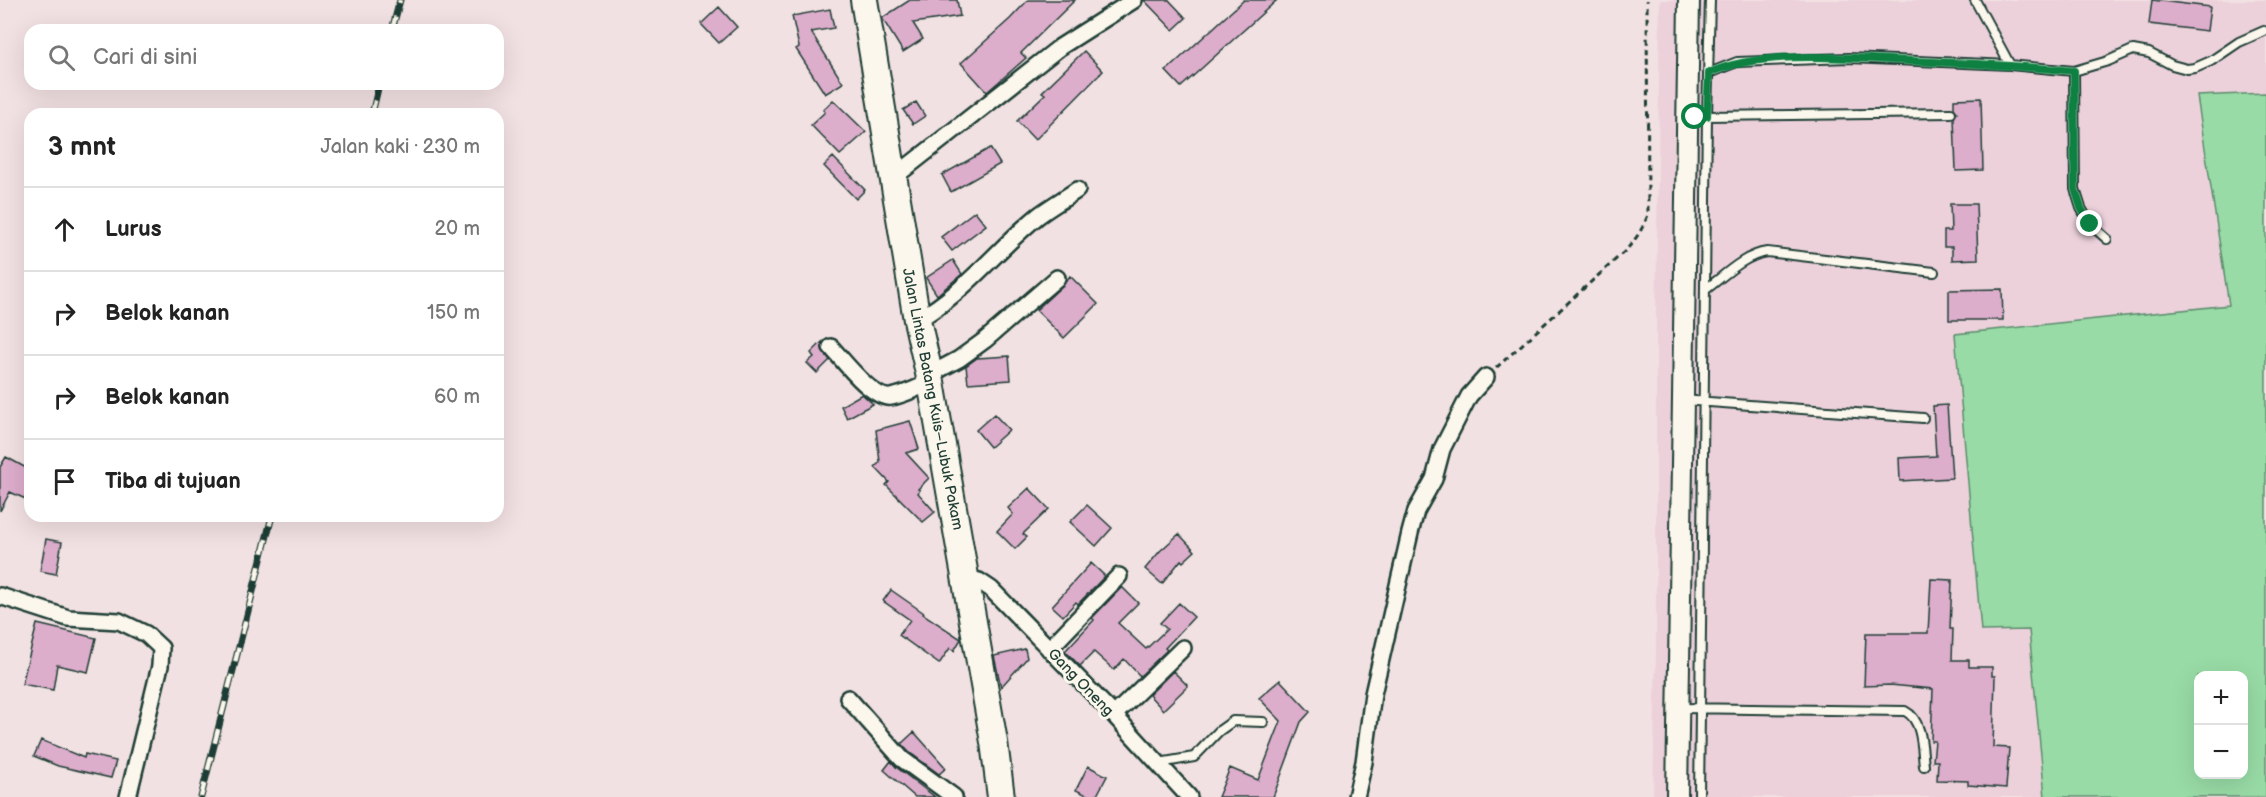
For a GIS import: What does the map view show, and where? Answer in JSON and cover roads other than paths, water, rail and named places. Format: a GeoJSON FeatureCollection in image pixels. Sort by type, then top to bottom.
{"type":"FeatureCollection","features":[{"type":"Feature","properties":{"kind":"highway","name":"Jalan Lintas Batang Kuis–Lubuk Pakam"},"geometry":{"type":"LineString","coordinates":[[864,0],[917,320],[966,578],[1001,797]]}},
{"type":"Feature","properties":{"kind":"street"},"geometry":{"type":"LineString","coordinates":[[893,178],[1060,47],[1134,0]]}},
{"type":"Feature","properties":{"kind":"street"},"geometry":{"type":"LineString","coordinates":[[1677,797],[1689,0]]}},
{"type":"Feature","properties":{"kind":"street"},"geometry":{"type":"LineString","coordinates":[[917,320],[934,311],[1038,217],[1077,190]]}},
{"type":"Feature","properties":{"kind":"street"},"geometry":{"type":"LineString","coordinates":[[831,347],[872,390],[882,397],[892,397],[930,379],[959,359],[985,340],[1057,278]]}},
{"type":"Feature","properties":{"kind":"street"},"geometry":{"type":"LineString","coordinates":[[1356,797],[1364,762],[1373,694],[1416,511],[1434,479],[1442,449],[1469,396],[1486,377]]}},
{"type":"Feature","properties":{"kind":"street"},"geometry":{"type":"LineString","coordinates":[[1049,649],[1119,576]]}},
{"type":"Feature","properties":{"kind":"street","name":"Gang Oneng"},"geometry":{"type":"LineString","coordinates":[[966,578],[979,581],[991,589],[1189,797]]}},
{"type":"Feature","properties":{"kind":"street"},"geometry":{"type":"LineString","coordinates":[[0,596],[68,618],[119,621],[146,634],[161,648],[160,666],[128,797]]}},
{"type":"Feature","properties":{"kind":"street"},"geometry":{"type":"LineString","coordinates":[[1114,716],[1183,648]]}},
{"type":"Feature","properties":{"kind":"street"},"geometry":{"type":"LineString","coordinates":[[848,699],[902,759],[954,797]]}},
{"type":"Feature","properties":{"kind":"lane"},"geometry":{"type":"LineString","coordinates":[[1699,797],[1710,0]]}},
{"type":"Feature","properties":{"kind":"lane"},"geometry":{"type":"LineString","coordinates":[[1975,0],[2010,64]]}},
{"type":"Feature","properties":{"kind":"lane"},"geometry":{"type":"LineString","coordinates":[[1709,73],[1737,62],[1792,58],[2010,64],[2074,71],[2108,61],[2133,50],[2149,53],[2172,65],[2187,69],[2211,62],[2240,42],[2264,31]]}},
{"type":"Feature","properties":{"kind":"lane"},"geometry":{"type":"LineString","coordinates":[[2074,71],[2075,189],[2081,208],[2090,224],[2107,239]]}},
{"type":"Feature","properties":{"kind":"lane"},"geometry":{"type":"LineString","coordinates":[[1686,118],[1951,113]]}},
{"type":"Feature","properties":{"kind":"lane"},"geometry":{"type":"LineString","coordinates":[[1705,290],[1747,259],[1757,253],[1767,252],[1934,272]]}},
{"type":"Feature","properties":{"kind":"lane"},"geometry":{"type":"LineString","coordinates":[[1682,400],[1923,418]]}},
{"type":"Feature","properties":{"kind":"lane"},"geometry":{"type":"LineString","coordinates":[[1678,708],[1905,711],[1915,719],[1924,766]]}},
{"type":"Feature","properties":{"kind":"lane"},"geometry":{"type":"LineString","coordinates":[[1159,763],[1194,757],[1219,731],[1233,721],[1263,722]]}},
{"type":"Feature","properties":{"kind":"railway"},"geometry":{"type":"LineString","coordinates":[[394,24],[400,0]]}},
{"type":"Feature","properties":{"kind":"railway"},"geometry":{"type":"LineString","coordinates":[[373,108],[378,90]]}},
{"type":"Feature","properties":{"kind":"railway"},"geometry":{"type":"LineString","coordinates":[[201,797],[270,522]]}}]}
